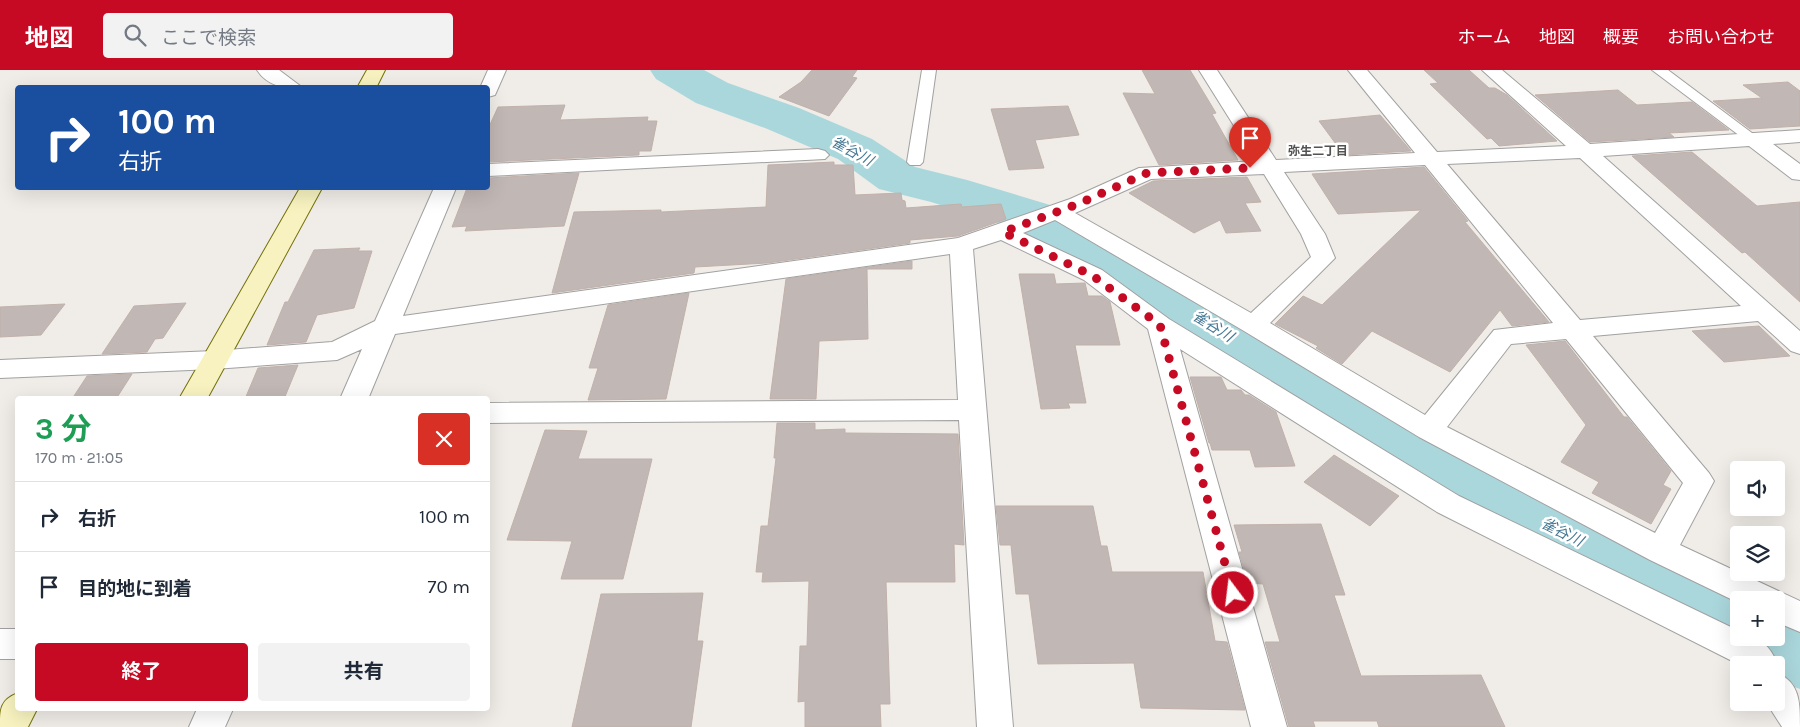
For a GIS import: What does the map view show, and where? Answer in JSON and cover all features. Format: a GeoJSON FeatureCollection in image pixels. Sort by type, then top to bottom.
{"type":"FeatureCollection","features":[{"type":"Feature","properties":{"kind":"street"},"geometry":{"type":"LineString","coordinates":[[266,70],[289,85]]}},
{"type":"Feature","properties":{"kind":"street"},"geometry":{"type":"LineString","coordinates":[[368,85],[376,70]]}},
{"type":"Feature","properties":{"kind":"street"},"geometry":{"type":"LineString","coordinates":[[490,86],[497,70]]}},
{"type":"Feature","properties":{"kind":"street"},"geometry":{"type":"LineString","coordinates":[[1208,70],[1313,234],[1323,258],[1253,325]]}},
{"type":"Feature","properties":{"kind":"street"},"geometry":{"type":"LineString","coordinates":[[1357,70],[1699,481],[1661,551]]}},
{"type":"Feature","properties":{"kind":"street"},"geometry":{"type":"LineString","coordinates":[[1491,70],[1585,151],[1800,345]]}},
{"type":"Feature","properties":{"kind":"street"},"geometry":{"type":"LineString","coordinates":[[0,370],[214,360],[337,350],[384,327],[961,245],[1044,217],[1147,173],[1585,151],[1800,136]]}},
{"type":"Feature","properties":{"kind":"street"},"geometry":{"type":"LineString","coordinates":[[1753,139],[1800,174]]}},
{"type":"Feature","properties":{"kind":"street"},"geometry":{"type":"LineString","coordinates":[[490,170],[818,155]]}},
{"type":"Feature","properties":{"kind":"street"},"geometry":{"type":"LineString","coordinates":[[195,396],[310,190]]}},
{"type":"Feature","properties":{"kind":"street"},"geometry":{"type":"LineString","coordinates":[[355,396],[444,190]]}},
{"type":"Feature","properties":{"kind":"street"},"geometry":{"type":"LineString","coordinates":[[1044,217],[1253,325],[1428,430],[1661,551],[1745,591]]}},
{"type":"Feature","properties":{"kind":"street"},"geometry":{"type":"LineString","coordinates":[[1003,232],[1093,276],[1160,325],[1448,504],[1755,656]]}},
{"type":"Feature","properties":{"kind":"street"},"geometry":{"type":"LineString","coordinates":[[961,245],[995,727]]}},
{"type":"Feature","properties":{"kind":"street"},"geometry":{"type":"LineString","coordinates":[[1428,430],[1503,336],[1763,312]]}},
{"type":"Feature","properties":{"kind":"street"},"geometry":{"type":"LineString","coordinates":[[1160,325],[1269,727]]}},
{"type":"Feature","properties":{"kind":"street"},"geometry":{"type":"LineString","coordinates":[[490,413],[973,410]]}},
{"type":"Feature","properties":{"kind":"street"},"geometry":{"type":"LineString","coordinates":[[1785,610],[1800,617]]}},
{"type":"Feature","properties":{"kind":"street"},"geometry":{"type":"LineString","coordinates":[[0,644],[15,644]]}},
{"type":"Feature","properties":{"kind":"street"},"geometry":{"type":"LineString","coordinates":[[1785,701],[1800,723]]}},
{"type":"Feature","properties":{"kind":"street"},"geometry":{"type":"LineString","coordinates":[[9,727],[18,711]]}},
{"type":"Feature","properties":{"kind":"street"},"geometry":{"type":"LineString","coordinates":[[207,727],[215,711]]}},
{"type":"Feature","properties":{"kind":"lane"},"geometry":{"type":"LineString","coordinates":[[915,162],[929,70]]}},
{"type":"Feature","properties":{"kind":"lane"},"geometry":{"type":"LineString","coordinates":[[1659,70],[1753,139]]}},
{"type":"Feature","properties":{"kind":"building"},"geometry":{"type":"Polygon","coordinates":[[[812,70],[857,70],[852,77],[857,78],[829,116],[779,97],[801,82],[812,70]]]}},
{"type":"Feature","properties":{"kind":"building"},"geometry":{"type":"Polygon","coordinates":[[[1142,70],[1190,70],[1216,113],[1212,114],[1238,160],[1159,165],[1123,93],[1155,94],[1142,70]]]}},
{"type":"Feature","properties":{"kind":"building"},"geometry":{"type":"Polygon","coordinates":[[[1424,70],[1469,70],[1489,88],[1495,88],[1507,95],[1557,141],[1499,146],[1491,138],[1487,139],[1430,84],[1438,83],[1424,70]]]}},
{"type":"Feature","properties":{"kind":"building"},"geometry":{"type":"Polygon","coordinates":[[[1788,82],[1800,91],[1800,126],[1750,129],[1713,101],[1762,98],[1743,85],[1788,82]]]}},
{"type":"Feature","properties":{"kind":"building"},"geometry":{"type":"Polygon","coordinates":[[[1618,90],[1637,105],[1692,102],[1729,130],[1669,133],[1674,137],[1590,142],[1535,95],[1618,90]]]}},
{"type":"Feature","properties":{"kind":"building"},"geometry":{"type":"Polygon","coordinates":[[[565,105],[560,120],[648,117],[647,121],[657,121],[651,151],[639,151],[639,155],[490,162],[490,125],[498,107],[565,105]]]}},
{"type":"Feature","properties":{"kind":"building"},"geometry":{"type":"Polygon","coordinates":[[[1068,106],[1079,135],[1035,140],[1044,168],[1009,170],[991,109],[1068,106]]]}},
{"type":"Feature","properties":{"kind":"building"},"geometry":{"type":"Polygon","coordinates":[[[1380,115],[1411,151],[1344,155],[1319,121],[1380,115]]]}},
{"type":"Feature","properties":{"kind":"building"},"geometry":{"type":"Polygon","coordinates":[[[1692,152],[1757,206],[1800,202],[1800,302],[1745,252],[1742,253],[1632,156],[1692,152]]]}},
{"type":"Feature","properties":{"kind":"building"},"geometry":{"type":"Polygon","coordinates":[[[834,162],[834,165],[853,165],[855,195],[901,193],[906,208],[961,204],[962,207],[1001,204],[1006,219],[958,236],[910,240],[910,243],[767,263],[695,267],[694,273],[552,293],[574,212],[661,210],[661,212],[766,207],[768,165],[834,162]]]}},
{"type":"Feature","properties":{"kind":"building"},"geometry":{"type":"Polygon","coordinates":[[[1424,167],[1468,221],[1465,222],[1549,322],[1512,326],[1500,310],[1450,372],[1372,331],[1342,364],[1316,348],[1318,346],[1275,324],[1303,296],[1322,305],[1421,210],[1338,214],[1312,174],[1424,167]]]}},
{"type":"Feature","properties":{"kind":"building"},"geometry":{"type":"Polygon","coordinates":[[[579,173],[564,226],[465,231],[467,226],[452,227],[466,190],[490,190],[490,178],[579,173]]]}},
{"type":"Feature","properties":{"kind":"building"},"geometry":{"type":"Polygon","coordinates":[[[1247,177],[1261,202],[1245,203],[1261,231],[1226,233],[1220,220],[1194,233],[1129,193],[1153,181],[1247,177]]]}},
{"type":"Feature","properties":{"kind":"building"},"geometry":{"type":"Polygon","coordinates":[[[360,248],[358,251],[372,251],[354,308],[317,315],[306,342],[267,345],[285,302],[288,302],[314,250],[360,248]]]}},
{"type":"Feature","properties":{"kind":"building"},"geometry":{"type":"Polygon","coordinates":[[[912,261],[912,269],[867,269],[868,339],[819,341],[816,399],[770,399],[786,279],[912,261]]]}},
{"type":"Feature","properties":{"kind":"building"},"geometry":{"type":"Polygon","coordinates":[[[1019,274],[1054,274],[1056,284],[1085,283],[1088,296],[1102,296],[1110,302],[1120,345],[1075,345],[1086,403],[1068,403],[1070,408],[1041,409],[1019,274]]]}},
{"type":"Feature","properties":{"kind":"building"},"geometry":{"type":"Polygon","coordinates":[[[689,293],[666,399],[588,400],[598,368],[589,368],[608,305],[689,293]]]}},
{"type":"Feature","properties":{"kind":"building"},"geometry":{"type":"Polygon","coordinates":[[[186,303],[163,338],[155,339],[147,352],[102,354],[134,306],[186,303]]]}},
{"type":"Feature","properties":{"kind":"building"},"geometry":{"type":"Polygon","coordinates":[[[65,304],[41,335],[0,337],[0,307],[65,304]]]}},
{"type":"Feature","properties":{"kind":"building"},"geometry":{"type":"Polygon","coordinates":[[[1759,326],[1790,356],[1724,362],[1692,331],[1759,326]]]}},
{"type":"Feature","properties":{"kind":"building"},"geometry":{"type":"Polygon","coordinates":[[[1565,341],[1624,417],[1627,417],[1671,471],[1663,485],[1671,489],[1651,524],[1592,493],[1599,482],[1561,462],[1586,425],[1526,345],[1565,341]]]}},
{"type":"Feature","properties":{"kind":"building"},"geometry":{"type":"Polygon","coordinates":[[[298,365],[285,396],[246,396],[258,368],[298,365]]]}},
{"type":"Feature","properties":{"kind":"building"},"geometry":{"type":"Polygon","coordinates":[[[132,374],[118,396],[74,396],[87,376],[132,374]]]}},
{"type":"Feature","properties":{"kind":"building"},"geometry":{"type":"Polygon","coordinates":[[[1190,377],[1221,377],[1227,390],[1241,390],[1245,395],[1249,395],[1276,412],[1295,466],[1255,467],[1250,450],[1212,450],[1190,377]]]}},
{"type":"Feature","properties":{"kind":"building"},"geometry":{"type":"Polygon","coordinates":[[[777,423],[815,423],[815,430],[845,429],[845,433],[958,434],[964,545],[954,544],[955,582],[886,582],[890,704],[880,704],[881,727],[805,727],[805,701],[798,702],[800,646],[807,646],[809,581],[762,582],[763,572],[756,572],[761,526],[768,526],[776,458],[774,458],[777,423]]]}},
{"type":"Feature","properties":{"kind":"building"},"geometry":{"type":"Polygon","coordinates":[[[545,430],[587,431],[578,459],[652,459],[623,579],[561,579],[572,541],[507,540],[545,430]]]}},
{"type":"Feature","properties":{"kind":"building"},"geometry":{"type":"Polygon","coordinates":[[[1334,455],[1399,496],[1370,526],[1304,482],[1334,455]]]}},
{"type":"Feature","properties":{"kind":"building"},"geometry":{"type":"Polygon","coordinates":[[[996,506],[1093,506],[1101,546],[1107,546],[1112,572],[1203,572],[1215,641],[1227,642],[1245,710],[1141,708],[1134,663],[1038,664],[1029,594],[1016,594],[1011,545],[1000,545],[996,506]]]}},
{"type":"Feature","properties":{"kind":"building"},"geometry":{"type":"Polygon","coordinates":[[[1321,524],[1345,595],[1334,595],[1361,676],[1481,675],[1505,727],[1379,727],[1377,721],[1313,721],[1315,727],[1289,727],[1265,642],[1280,642],[1263,584],[1248,583],[1234,525],[1321,524]]]}},
{"type":"Feature","properties":{"kind":"building"},"geometry":{"type":"Polygon","coordinates":[[[703,593],[697,641],[703,641],[691,727],[572,727],[601,594],[703,593]]]}},
{"type":"Feature","properties":{"kind":"waterway","name":"雀谷川"},"geometry":{"type":"LineString","coordinates":[[672,70],[712,93],[782,118],[855,149],[897,178],[949,191],[1031,216],[1139,276],[1200,319],[1416,451],[1524,513],[1730,616]]}},
{"type":"Feature","properties":{"kind":"waterway","name":"雀谷川"},"geometry":{"type":"LineString","coordinates":[[1785,645],[1800,653]]}},
{"type":"Feature","properties":{"kind":"district","name":"弥生二丁目"},"geometry":{"type":"Point","coordinates":[1318,151]}},
{"type":"Feature","properties":{"kind":"route"},"geometry":{"type":"LineString","coordinates":[[1233,593],[1160,325],[1093,276],[1003,232],[1078,204],[1147,173],[1250,168]]}}]}
